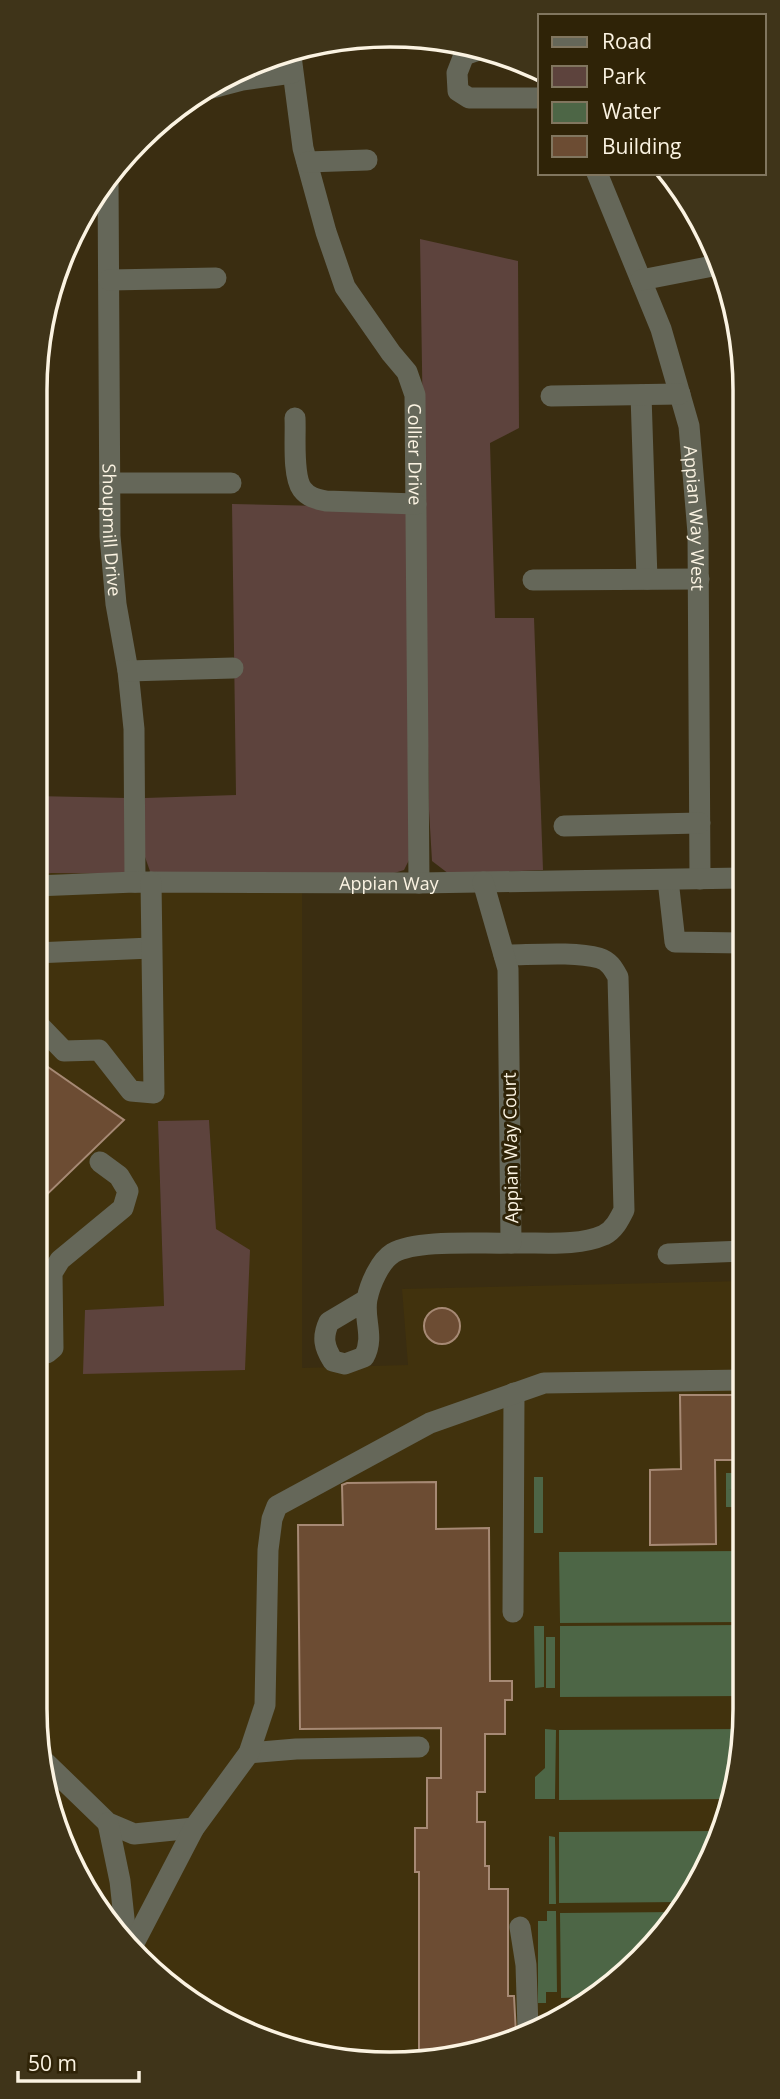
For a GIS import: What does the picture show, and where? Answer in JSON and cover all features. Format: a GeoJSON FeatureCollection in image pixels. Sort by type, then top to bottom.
{"type":"FeatureCollection","features":[{"type":"Feature","properties":{"kind":"street"},"geometry":{"type":"LineString","coordinates":[[464,56],[457,73],[458,91],[468,98],[538,98]]}},
{"type":"Feature","properties":{"kind":"street"},"geometry":{"type":"LineString","coordinates":[[249,78],[291,64]]}},
{"type":"Feature","properties":{"kind":"street","name":"Collier Drive"},"geometry":{"type":"LineString","coordinates":[[291,64],[307,162],[326,232],[345,287],[407,372],[415,395],[419,883]]}},
{"type":"Feature","properties":{"kind":"street"},"geometry":{"type":"LineString","coordinates":[[307,162],[367,160]]}},
{"type":"Feature","properties":{"kind":"street","name":"Appian Way West"},"geometry":{"type":"LineString","coordinates":[[598,175],[661,329],[689,426],[698,533],[700,879]]}},
{"type":"Feature","properties":{"kind":"street","name":"Shoupmill Drive"},"geometry":{"type":"LineString","coordinates":[[47,1033],[64,1051],[99,1049],[131,1091],[154,1093],[151,948],[143,882],[134,730],[128,670],[116,604],[110,536],[107,197]]}},
{"type":"Feature","properties":{"kind":"street"},"geometry":{"type":"LineString","coordinates":[[641,280],[710,267]]}},
{"type":"Feature","properties":{"kind":"street"},"geometry":{"type":"LineString","coordinates":[[109,280],[216,278]]}},
{"type":"Feature","properties":{"kind":"street"},"geometry":{"type":"LineString","coordinates":[[551,396],[680,394]]}},
{"type":"Feature","properties":{"kind":"street"},"geometry":{"type":"LineString","coordinates":[[641,395],[647,579]]}},
{"type":"Feature","properties":{"kind":"street"},"geometry":{"type":"LineString","coordinates":[[295,418],[297,473],[301,487],[312,498],[326,501],[416,504]]}},
{"type":"Feature","properties":{"kind":"street"},"geometry":{"type":"LineString","coordinates":[[110,483],[231,483]]}},
{"type":"Feature","properties":{"kind":"street"},"geometry":{"type":"LineString","coordinates":[[533,580],[699,579]]}},
{"type":"Feature","properties":{"kind":"street"},"geometry":{"type":"LineString","coordinates":[[128,670],[233,668]]}},
{"type":"Feature","properties":{"kind":"street"},"geometry":{"type":"LineString","coordinates":[[564,826],[700,823]]}},
{"type":"Feature","properties":{"kind":"street","name":"Appian Way"},"geometry":{"type":"LineString","coordinates":[[47,886],[143,882],[419,883],[733,878]]}},
{"type":"Feature","properties":{"kind":"street"},"geometry":{"type":"LineString","coordinates":[[668,880],[676,942],[733,943]]}},
{"type":"Feature","properties":{"kind":"street","name":"Appian Way Court"},"geometry":{"type":"LineString","coordinates":[[366,1300],[381,1264],[392,1253],[419,1245],[511,1243],[509,968],[482,882]]}},
{"type":"Feature","properties":{"kind":"street"},"geometry":{"type":"LineString","coordinates":[[47,952],[151,948]]}},
{"type":"Feature","properties":{"kind":"street"},"geometry":{"type":"LineString","coordinates":[[504,955],[584,956],[601,958],[613,966],[618,977],[624,1210],[617,1225],[605,1235],[579,1241],[511,1243]]}},
{"type":"Feature","properties":{"kind":"street"},"geometry":{"type":"LineString","coordinates":[[47,1280],[60,1260],[123,1208],[128,1191],[119,1176],[100,1162]]}},
{"type":"Feature","properties":{"kind":"street"},"geometry":{"type":"LineString","coordinates":[[668,1254],[733,1251]]}},
{"type":"Feature","properties":{"kind":"street"},"geometry":{"type":"LineString","coordinates":[[47,1305],[53,1348],[47,1353]]}},
{"type":"Feature","properties":{"kind":"street"},"geometry":{"type":"LineString","coordinates":[[135,1938],[194,1828],[248,1753],[265,1705],[268,1550],[272,1519],[277,1506],[430,1423],[544,1383],[733,1380]]}},
{"type":"Feature","properties":{"kind":"street"},"geometry":{"type":"LineString","coordinates":[[513,1393],[513,1612]]}},
{"type":"Feature","properties":{"kind":"street"},"geometry":{"type":"LineString","coordinates":[[248,1753],[296,1749],[419,1747]]}},
{"type":"Feature","properties":{"kind":"street"},"geometry":{"type":"LineString","coordinates":[[53,1769],[108,1823],[134,1834],[194,1828]]}},
{"type":"Feature","properties":{"kind":"street"},"geometry":{"type":"LineString","coordinates":[[108,1823],[126,1928]]}},
{"type":"Feature","properties":{"kind":"street"},"geometry":{"type":"LineString","coordinates":[[520,1927],[526,1965],[528,2023]]}},
{"type":"Feature","properties":{"kind":"shaded area"},"geometry":{"type":"Polygon","coordinates":[[[47,874],[302,874],[302,1368],[408,1365],[402,1289],[733,1281],[733,1709],[726,1776],[707,1840],[687,1880],[662,1918],[616,1967],[561,2006],[500,2034],[435,2049],[390,2052],[345,2049],[280,2034],[219,2006],[181,1981],[132,1935],[118,1918],[93,1880],[65,1819],[50,1754],[47,1709],[47,874]],[[209,1120],[158,1121],[164,1307],[85,1310],[245,1369],[216,1229],[209,1120]]]}},
{"type":"Feature","properties":{"kind":"green space"},"geometry":{"type":"Polygon","coordinates":[[[420,239],[518,261],[519,428],[490,443],[495,618],[534,618],[543,870],[449,874],[432,861],[420,239]]]}},
{"type":"Feature","properties":{"kind":"green space"},"geometry":{"type":"Polygon","coordinates":[[[232,504],[410,508],[409,860],[404,870],[391,874],[151,874],[145,857],[145,798],[236,795],[232,504]]]}},
{"type":"Feature","properties":{"kind":"green space"},"geometry":{"type":"Polygon","coordinates":[[[47,796],[127,798],[129,862],[124,874],[47,874],[47,796]]]}},
{"type":"Feature","properties":{"kind":"green space"},"geometry":{"type":"Polygon","coordinates":[[[209,1120],[216,1229],[250,1250],[245,1370],[83,1374],[85,1310],[164,1306],[158,1121],[209,1120]]]}},
{"type":"Feature","properties":{"kind":"water"},"geometry":{"type":"Polygon","coordinates":[[[726,1473],[733,1473],[733,1490],[728,1490],[733,1490],[733,1507],[726,1507],[726,1473]]]}},
{"type":"Feature","properties":{"kind":"water"},"geometry":{"type":"Polygon","coordinates":[[[534,1477],[543,1477],[543,1533],[534,1533],[534,1477]]]}},
{"type":"Feature","properties":{"kind":"water"},"geometry":{"type":"Polygon","coordinates":[[[733,1551],[733,1622],[560,1623],[559,1552],[733,1551]]]}},
{"type":"Feature","properties":{"kind":"water"},"geometry":{"type":"Polygon","coordinates":[[[733,1625],[733,1696],[560,1697],[560,1626],[733,1625]]]}},
{"type":"Feature","properties":{"kind":"water"},"geometry":{"type":"Polygon","coordinates":[[[534,1626],[544,1626],[544,1687],[535,1688],[534,1626]]]}},
{"type":"Feature","properties":{"kind":"water"},"geometry":{"type":"Polygon","coordinates":[[[546,1637],[555,1637],[555,1688],[546,1688],[546,1637]]]}},
{"type":"Feature","properties":{"kind":"water"},"geometry":{"type":"Polygon","coordinates":[[[545,1729],[556,1730],[555,1799],[535,1799],[535,1777],[545,1768],[545,1729]]]}},
{"type":"Feature","properties":{"kind":"water"},"geometry":{"type":"Polygon","coordinates":[[[732,1729],[721,1799],[559,1800],[559,1730],[732,1729]]]}},
{"type":"Feature","properties":{"kind":"water"},"geometry":{"type":"Polygon","coordinates":[[[710,1831],[687,1880],[673,1902],[559,1903],[559,1832],[710,1831]]]}},
{"type":"Feature","properties":{"kind":"water"},"geometry":{"type":"Polygon","coordinates":[[[549,1836],[555,1837],[556,1904],[549,1904],[549,1836]]]}},
{"type":"Feature","properties":{"kind":"water"},"geometry":{"type":"Polygon","coordinates":[[[547,1911],[556,1911],[557,1992],[546,1992],[546,2003],[538,2003],[538,1921],[547,1921],[547,1911]]]}},
{"type":"Feature","properties":{"kind":"water"},"geometry":{"type":"Polygon","coordinates":[[[666,1912],[648,1935],[599,1981],[574,1998],[561,1998],[560,1913],[666,1912]]]}},
{"type":"Feature","properties":{"kind":"building"},"geometry":{"type":"Polygon","coordinates":[[[47,1066],[124,1120],[47,1194],[47,1066]]]}},
{"type":"Feature","properties":{"kind":"building"},"geometry":{"type":"Polygon","coordinates":[[[442,1308],[455,1313],[460,1326],[455,1339],[442,1344],[429,1339],[424,1326],[429,1313],[442,1308]]]}},
{"type":"Feature","properties":{"kind":"building"},"geometry":{"type":"Polygon","coordinates":[[[680,1395],[733,1395],[733,1460],[715,1460],[716,1544],[650,1545],[650,1470],[681,1469],[680,1395]]]}},
{"type":"Feature","properties":{"kind":"building"},"geometry":{"type":"Polygon","coordinates":[[[436,1482],[436,1529],[489,1528],[490,1681],[512,1681],[512,1700],[505,1700],[505,1734],[485,1734],[485,1792],[477,1792],[477,1822],[485,1822],[485,1866],[489,1866],[489,1889],[508,1889],[508,1996],[514,1996],[516,2028],[479,2040],[435,2049],[419,2050],[419,1872],[415,1872],[415,1828],[427,1828],[427,1778],[441,1778],[441,1728],[300,1729],[298,1525],[343,1525],[342,1485],[436,1482]]]}}]}
